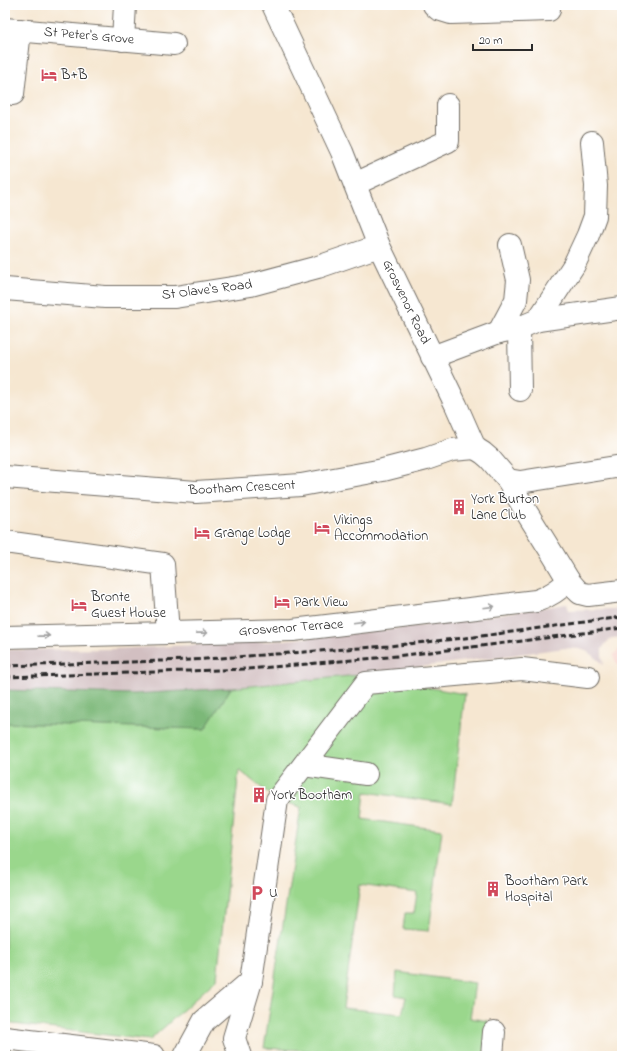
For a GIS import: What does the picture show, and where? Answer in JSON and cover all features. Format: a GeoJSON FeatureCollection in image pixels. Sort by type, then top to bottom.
{"type":"FeatureCollection","features":[{"type":"Feature","properties":{"kind":"street"},"geometry":{"type":"LineString","coordinates":[[123,40],[125,5]]}},
{"type":"Feature","properties":{"kind":"street","name":"Grosvenor Road"},"geometry":{"type":"LineString","coordinates":[[273,5],[342,152],[379,246],[456,405],[475,448],[484,453],[508,480],[569,581],[580,593],[588,595],[622,591]]}},
{"type":"Feature","properties":{"kind":"street"},"geometry":{"type":"LineString","coordinates":[[434,5],[438,9],[451,13],[549,10]]}},
{"type":"Feature","properties":{"kind":"street"},"geometry":{"type":"LineString","coordinates":[[13,30],[13,94]]}},
{"type":"Feature","properties":{"kind":"street","name":"St Peter's Grove"},"geometry":{"type":"LineString","coordinates":[[13,30],[174,44]]}},
{"type":"Feature","properties":{"kind":"street"},"geometry":{"type":"LineString","coordinates":[[355,184],[448,141],[448,104]]}},
{"type":"Feature","properties":{"kind":"street"},"geometry":{"type":"LineString","coordinates":[[519,327],[574,265],[588,235],[595,216],[596,186],[592,142]]}},
{"type":"Feature","properties":{"kind":"street"},"geometry":{"type":"LineString","coordinates":[[510,245],[518,280],[516,300],[519,327],[520,390]]}},
{"type":"Feature","properties":{"kind":"street","name":"St Olave's Road"},"geometry":{"type":"LineString","coordinates":[[5,288],[104,297],[175,297],[251,285],[318,267],[379,246]]}},
{"type":"Feature","properties":{"kind":"street"},"geometry":{"type":"LineString","coordinates":[[432,357],[519,327],[622,308]]}},
{"type":"Feature","properties":{"kind":"street","name":"Bootham Crescent"},"geometry":{"type":"LineString","coordinates":[[5,477],[196,492],[301,485],[383,470],[426,459],[452,450],[475,448]]}},
{"type":"Feature","properties":{"kind":"street"},"geometry":{"type":"LineString","coordinates":[[508,480],[520,482],[622,466]]}},
{"type":"Feature","properties":{"kind":"street"},"geometry":{"type":"LineString","coordinates":[[5,542],[163,564],[168,633]]}},
{"type":"Feature","properties":{"kind":"street","name":"Grosvenor Terrace"},"geometry":{"type":"LineString","coordinates":[[5,637],[294,630],[536,601],[550,595],[569,581]]}},
{"type":"Feature","properties":{"kind":"street"},"geometry":{"type":"LineString","coordinates":[[240,1056],[234,1038],[250,981],[277,800],[366,683],[522,669],[588,677]]}},
{"type":"Feature","properties":{"kind":"street"},"geometry":{"type":"LineString","coordinates":[[304,765],[366,774]]}},
{"type":"Feature","properties":{"kind":"street"},"geometry":{"type":"LineString","coordinates":[[185,1056],[204,1021],[250,981]]}},
{"type":"Feature","properties":{"kind":"street"},"geometry":{"type":"LineString","coordinates":[[492,1056],[494,1032]]}},
{"type":"Feature","properties":{"kind":"street"},"geometry":{"type":"LineString","coordinates":[[5,1038],[154,1056]]}},
{"type":"Feature","properties":{"kind":"shaded area"},"geometry":{"type":"Polygon","coordinates":[[[567,604],[569,610],[622,608],[622,637],[612,638],[602,649],[604,665],[586,651],[565,648],[359,675],[231,688],[133,694],[5,690],[5,650],[114,649],[275,641],[421,626],[567,604]]]}},
{"type":"Feature","properties":{"kind":"shaded area"},"geometry":{"type":"Polygon","coordinates":[[[622,646],[622,673],[613,656],[622,646]]]}},
{"type":"Feature","properties":{"kind":"green space"},"geometry":{"type":"Polygon","coordinates":[[[359,675],[465,694],[452,804],[365,792],[362,819],[442,830],[429,931],[403,929],[405,913],[414,913],[417,893],[360,885],[343,1008],[402,1014],[406,997],[395,995],[397,972],[475,983],[470,1018],[488,1021],[485,1056],[403,1056],[264,1048],[301,807],[277,800],[239,770],[217,979],[150,1040],[5,1023],[5,723],[205,729],[231,688],[359,675]]]}},
{"type":"Feature","properties":{"kind":"green space"},"geometry":{"type":"Polygon","coordinates":[[[231,688],[205,729],[5,723],[5,690],[133,694],[231,688]]]}},
{"type":"Feature","properties":{"kind":"green space"},"geometry":{"type":"Polygon","coordinates":[[[5,1049],[65,1056],[5,1056],[5,1049]]]}},
{"type":"Feature","properties":{"kind":"railway"},"geometry":{"type":"LineString","coordinates":[[5,666],[192,660],[388,646],[474,637],[622,617]]}},
{"type":"Feature","properties":{"kind":"railway"},"geometry":{"type":"LineString","coordinates":[[5,677],[248,669],[388,657],[622,628]]}},
{"type":"Feature","properties":{"kind":"place","name":"B+B"},"geometry":{"type":"Point","coordinates":[49,75]}},
{"type":"Feature","properties":{"kind":"place","name":"York Burton Lane Club"},"geometry":{"type":"Point","coordinates":[459,507]}},
{"type":"Feature","properties":{"kind":"place","name":"Vikings Accommodation"},"geometry":{"type":"Point","coordinates":[322,528]}},
{"type":"Feature","properties":{"kind":"place","name":"Grange Lodge"},"geometry":{"type":"Point","coordinates":[202,533]}},
{"type":"Feature","properties":{"kind":"place","name":"Park View"},"geometry":{"type":"Point","coordinates":[282,602]}},
{"type":"Feature","properties":{"kind":"place","name":"Bronte Guest House"},"geometry":{"type":"Point","coordinates":[79,605]}},
{"type":"Feature","properties":{"kind":"place","name":"York Bootham"},"geometry":{"type":"Point","coordinates":[259,795]}},
{"type":"Feature","properties":{"kind":"place","name":"Bootham Park Hospital"},"geometry":{"type":"Point","coordinates":[493,889]}},
{"type":"Feature","properties":{"kind":"place","name":"U"},"geometry":{"type":"Point","coordinates":[257,893]}}]}
